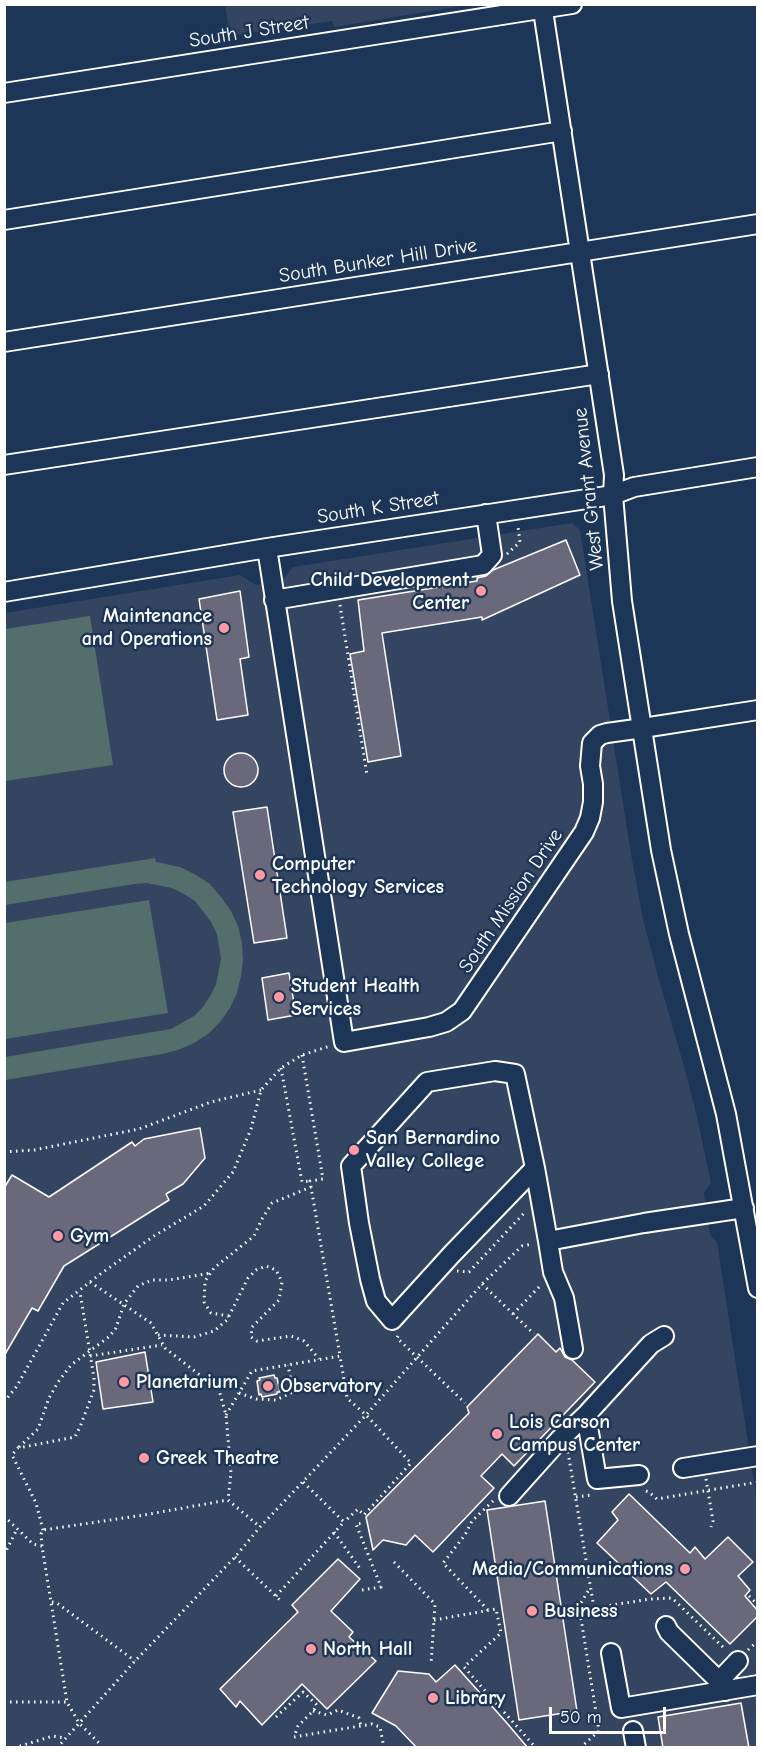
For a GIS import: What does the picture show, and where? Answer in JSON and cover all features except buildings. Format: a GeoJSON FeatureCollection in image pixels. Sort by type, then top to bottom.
{"type":"FeatureCollection","features":[{"type":"Feature","properties":{"kind":"street","name":"South J Street"},"geometry":{"type":"LineString","coordinates":[[4,93],[572,4]]}},
{"type":"Feature","properties":{"kind":"street","name":"West Grant Avenue"},"geometry":{"type":"LineString","coordinates":[[542,7],[614,475],[613,495],[622,601],[661,850],[679,934],[726,1114],[758,1288]]}},
{"type":"Feature","properties":{"kind":"street"},"geometry":{"type":"LineString","coordinates":[[4,220],[562,131]]}},
{"type":"Feature","properties":{"kind":"street","name":"South Bunker Hill Drive"},"geometry":{"type":"LineString","coordinates":[[4,342],[758,224]]}},
{"type":"Feature","properties":{"kind":"street"},"geometry":{"type":"LineString","coordinates":[[4,465],[599,374]]}},
{"type":"Feature","properties":{"kind":"street","name":"South K Street"},"geometry":{"type":"LineString","coordinates":[[4,592],[267,548],[613,495],[634,487],[758,467]]}},
{"type":"Feature","properties":{"kind":"street"},"geometry":{"type":"LineString","coordinates":[[274,600],[483,565],[492,555],[486,514]]}},
{"type":"Feature","properties":{"kind":"street"},"geometry":{"type":"LineString","coordinates":[[267,548],[344,1042]]}},
{"type":"Feature","properties":{"kind":"street","name":"South Mission Drive"},"geometry":{"type":"LineString","coordinates":[[344,1042],[429,1027],[447,1022],[462,1011],[584,832],[593,802],[590,766],[592,743],[600,735],[758,710]]}},
{"type":"Feature","properties":{"kind":"street"},"geometry":{"type":"LineString","coordinates":[[536,1168],[452,1254],[392,1320],[376,1301],[370,1279],[351,1166],[428,1082],[495,1071],[515,1074],[536,1168],[552,1272],[564,1298],[573,1349]]}},
{"type":"Feature","properties":{"kind":"street"},"geometry":{"type":"LineString","coordinates":[[548,1241],[644,1223],[744,1208]]}},
{"type":"Feature","properties":{"kind":"street"},"geometry":{"type":"LineString","coordinates":[[509,1496],[651,1344],[664,1336]]}},
{"type":"Feature","properties":{"kind":"street"},"geometry":{"type":"LineString","coordinates":[[586,1415],[597,1479],[641,1482]]}},
{"type":"Feature","properties":{"kind":"street"},"geometry":{"type":"LineString","coordinates":[[683,1468],[758,1456]]}},
{"type":"Feature","properties":{"kind":"street"},"geometry":{"type":"LineString","coordinates":[[666,1626],[682,1646],[722,1686]]}},
{"type":"Feature","properties":{"kind":"street"},"geometry":{"type":"LineString","coordinates":[[612,1653],[621,1708],[722,1686],[758,1685]]}},
{"type":"Feature","properties":{"kind":"street"},"geometry":{"type":"LineString","coordinates":[[722,1686],[738,1661]]}},
{"type":"Feature","properties":{"kind":"path"},"geometry":{"type":"LineString","coordinates":[[500,561],[520,542],[518,527]]}},
{"type":"Feature","properties":{"kind":"path"},"geometry":{"type":"LineString","coordinates":[[340,601],[367,776]]}},
{"type":"Feature","properties":{"kind":"path"},"geometry":{"type":"LineString","coordinates":[[4,1402],[17,1386],[63,1303],[154,1236],[204,1206],[233,1172],[251,1129],[261,1090],[281,1068],[302,1055],[344,1042]]}},
{"type":"Feature","properties":{"kind":"path"},"geometry":{"type":"LineString","coordinates":[[281,1068],[302,1182],[323,1179],[302,1055]]}},
{"type":"Feature","properties":{"kind":"path"},"geometry":{"type":"LineString","coordinates":[[4,1152],[34,1150],[130,1131],[211,1102],[261,1090]]}},
{"type":"Feature","properties":{"kind":"path"},"geometry":{"type":"LineString","coordinates":[[276,1596],[344,1522],[358,1509],[364,1515],[411,1463],[366,1415],[346,1398],[310,1181]]}},
{"type":"Feature","properties":{"kind":"path"},"geometry":{"type":"LineString","coordinates":[[229,1316],[211,1313],[204,1302],[205,1281],[214,1268],[254,1236],[272,1203],[311,1187]]}},
{"type":"Feature","properties":{"kind":"path"},"geometry":{"type":"LineString","coordinates":[[457,1271],[469,1272],[527,1209],[530,1211]]}},
{"type":"Feature","properties":{"kind":"path"},"geometry":{"type":"LineString","coordinates":[[57,1748],[366,1415],[482,1284],[522,1246],[548,1241]]}},
{"type":"Feature","properties":{"kind":"path"},"geometry":{"type":"LineString","coordinates":[[158,1335],[194,1337],[214,1331],[227,1320],[248,1278],[256,1270],[266,1266],[276,1270],[282,1282],[279,1300],[252,1327],[250,1337],[257,1341],[291,1336],[304,1341],[319,1359]]}},
{"type":"Feature","properties":{"kind":"path"},"geometry":{"type":"LineString","coordinates":[[100,1744],[79,1723],[67,1702],[36,1503],[12,1455],[38,1429],[49,1398],[71,1365],[90,1354],[116,1328],[124,1304],[138,1286],[152,1280],[169,1280],[211,1273]]}},
{"type":"Feature","properties":{"kind":"path"},"geometry":{"type":"LineString","coordinates":[[90,1282],[151,1323],[165,1348],[219,1390],[225,1415],[231,1473],[228,1500]]}},
{"type":"Feature","properties":{"kind":"path"},"geometry":{"type":"LineString","coordinates":[[482,1284],[534,1334]]}},
{"type":"Feature","properties":{"kind":"path"},"geometry":{"type":"LineString","coordinates":[[513,1314],[542,1284]]}},
{"type":"Feature","properties":{"kind":"path"},"geometry":{"type":"LineString","coordinates":[[18,1448],[75,1437],[94,1390],[80,1291]]}},
{"type":"Feature","properties":{"kind":"path"},"geometry":{"type":"LineString","coordinates":[[404,1330],[397,1338],[465,1403]]}},
{"type":"Feature","properties":{"kind":"path"},"geometry":{"type":"LineString","coordinates":[[90,1354],[163,1345]]}},
{"type":"Feature","properties":{"kind":"path"},"geometry":{"type":"LineString","coordinates":[[225,1415],[252,1371],[340,1356]]}},
{"type":"Feature","properties":{"kind":"path"},"geometry":{"type":"LineString","coordinates":[[239,1393],[256,1399],[276,1400],[293,1392],[288,1365]]}},
{"type":"Feature","properties":{"kind":"path"},"geometry":{"type":"LineString","coordinates":[[560,1439],[569,1453],[594,1608],[650,1599],[672,1598],[738,1661]]}},
{"type":"Feature","properties":{"kind":"path"},"geometry":{"type":"LineString","coordinates":[[705,1477],[713,1521],[711,1527]]}},
{"type":"Feature","properties":{"kind":"path"},"geometry":{"type":"LineString","coordinates":[[303,1482],[344,1522]]}},
{"type":"Feature","properties":{"kind":"path"},"geometry":{"type":"LineString","coordinates":[[641,1482],[657,1499],[758,1482]]}},
{"type":"Feature","properties":{"kind":"path"},"geometry":{"type":"LineString","coordinates":[[576,1497],[600,1494]]}},
{"type":"Feature","properties":{"kind":"path"},"geometry":{"type":"LineString","coordinates":[[488,1610],[443,1563],[465,1535],[472,1521],[494,1500],[509,1496]]}},
{"type":"Feature","properties":{"kind":"path"},"geometry":{"type":"LineString","coordinates":[[228,1500],[260,1527]]}},
{"type":"Feature","properties":{"kind":"path"},"geometry":{"type":"LineString","coordinates":[[42,1530],[228,1500]]}},
{"type":"Feature","properties":{"kind":"path"},"geometry":{"type":"LineString","coordinates":[[4,1516],[33,1544],[42,1546]]}},
{"type":"Feature","properties":{"kind":"path"},"geometry":{"type":"LineString","coordinates":[[362,1590],[381,1587],[356,1524],[365,1523]]}},
{"type":"Feature","properties":{"kind":"path"},"geometry":{"type":"LineString","coordinates":[[4,1555],[17,1529]]}},
{"type":"Feature","properties":{"kind":"path"},"geometry":{"type":"LineString","coordinates":[[334,1532],[361,1570]]}},
{"type":"Feature","properties":{"kind":"path"},"geometry":{"type":"LineString","coordinates":[[235,1557],[282,1602]]}},
{"type":"Feature","properties":{"kind":"path"},"geometry":{"type":"LineString","coordinates":[[394,1562],[435,1604],[431,1664]]}},
{"type":"Feature","properties":{"kind":"path"},"geometry":{"type":"LineString","coordinates":[[580,1748],[599,1731],[579,1606],[591,1587]]}},
{"type":"Feature","properties":{"kind":"path"},"geometry":{"type":"LineString","coordinates":[[749,1596],[758,1605]]}},
{"type":"Feature","properties":{"kind":"path"},"geometry":{"type":"LineString","coordinates":[[52,1602],[57,1603],[135,1662]]}},
{"type":"Feature","properties":{"kind":"path"},"geometry":{"type":"LineString","coordinates":[[434,1620],[496,1609],[501,1634],[464,1666],[536,1748]]}},
{"type":"Feature","properties":{"kind":"path"},"geometry":{"type":"LineString","coordinates":[[276,1716],[303,1692],[317,1705],[298,1726],[294,1737],[372,1724],[380,1727],[384,1748]]}},
{"type":"Feature","properties":{"kind":"path"},"geometry":{"type":"LineString","coordinates":[[4,1702],[67,1702]]}},
{"type":"Feature","properties":{"kind":"path"},"geometry":{"type":"LineString","coordinates":[[313,1712],[327,1715],[338,1710],[359,1718],[361,1726]]}},
{"type":"Feature","properties":{"kind":"path"},"geometry":{"type":"LineString","coordinates":[[14,1748],[53,1736],[65,1738]]}},
{"type":"Feature","properties":{"kind":"shaded area"},"geometry":{"type":"Polygon","coordinates":[[[225,4],[467,5],[334,27],[332,21],[230,36],[225,4]]]}},
{"type":"Feature","properties":{"kind":"shaded area","name":"San Bernardino Valley College"},"geometry":{"type":"Polygon","coordinates":[[[572,523],[580,530],[643,919],[684,1066],[711,1183],[704,1193],[710,1235],[717,1242],[757,1501],[757,1747],[5,1748],[5,613],[240,575],[256,585],[282,581],[293,567],[572,523]]]}},
{"type":"Feature","properties":{"kind":"green space"},"geometry":{"type":"Polygon","coordinates":[[[90,616],[113,765],[5,781],[5,629],[90,616]]]}},
{"type":"Feature","properties":{"kind":"green space"},"geometry":{"type":"Polygon","coordinates":[[[155,858],[156,862],[180,867],[210,884],[231,911],[238,926],[243,960],[237,993],[230,1008],[208,1034],[178,1050],[5,1080],[5,1057],[171,1029],[194,1016],[203,1007],[216,985],[221,959],[217,934],[195,901],[184,894],[172,888],[147,883],[5,905],[5,882],[155,858]]]}},
{"type":"Feature","properties":{"kind":"green space"},"geometry":{"type":"Polygon","coordinates":[[[149,900],[168,1013],[5,1039],[5,923],[149,900]]]}},
{"type":"Feature","properties":{"kind":"place","name":"Child Development Center"},"geometry":{"type":"Point","coordinates":[481,591]}},
{"type":"Feature","properties":{"kind":"place","name":"Maintenance and Operations"},"geometry":{"type":"Point","coordinates":[224,628]}},
{"type":"Feature","properties":{"kind":"place","name":"Computer Technology Services"},"geometry":{"type":"Point","coordinates":[260,875]}},
{"type":"Feature","properties":{"kind":"place","name":"Student Health Services"},"geometry":{"type":"Point","coordinates":[279,997]}},
{"type":"Feature","properties":{"kind":"place","name":"San Bernardino Valley College"},"geometry":{"type":"Point","coordinates":[354,1150]}},
{"type":"Feature","properties":{"kind":"place","name":"Gym"},"geometry":{"type":"Point","coordinates":[58,1236]}},
{"type":"Feature","properties":{"kind":"place","name":"Planetarium"},"geometry":{"type":"Point","coordinates":[124,1382]}},
{"type":"Feature","properties":{"kind":"place","name":"Observatory"},"geometry":{"type":"Point","coordinates":[268,1386]}},
{"type":"Feature","properties":{"kind":"place","name":"Lois Carson Campus Center"},"geometry":{"type":"Point","coordinates":[497,1434]}},
{"type":"Feature","properties":{"kind":"place","name":"Greek Theatre"},"geometry":{"type":"Point","coordinates":[144,1458]}},
{"type":"Feature","properties":{"kind":"place","name":"Media/Communications"},"geometry":{"type":"Point","coordinates":[685,1569]}},
{"type":"Feature","properties":{"kind":"place","name":"Business"},"geometry":{"type":"Point","coordinates":[532,1611]}},
{"type":"Feature","properties":{"kind":"place","name":"North Hall"},"geometry":{"type":"Point","coordinates":[311,1649]}},
{"type":"Feature","properties":{"kind":"place","name":"Library"},"geometry":{"type":"Point","coordinates":[433,1698]}}]}
